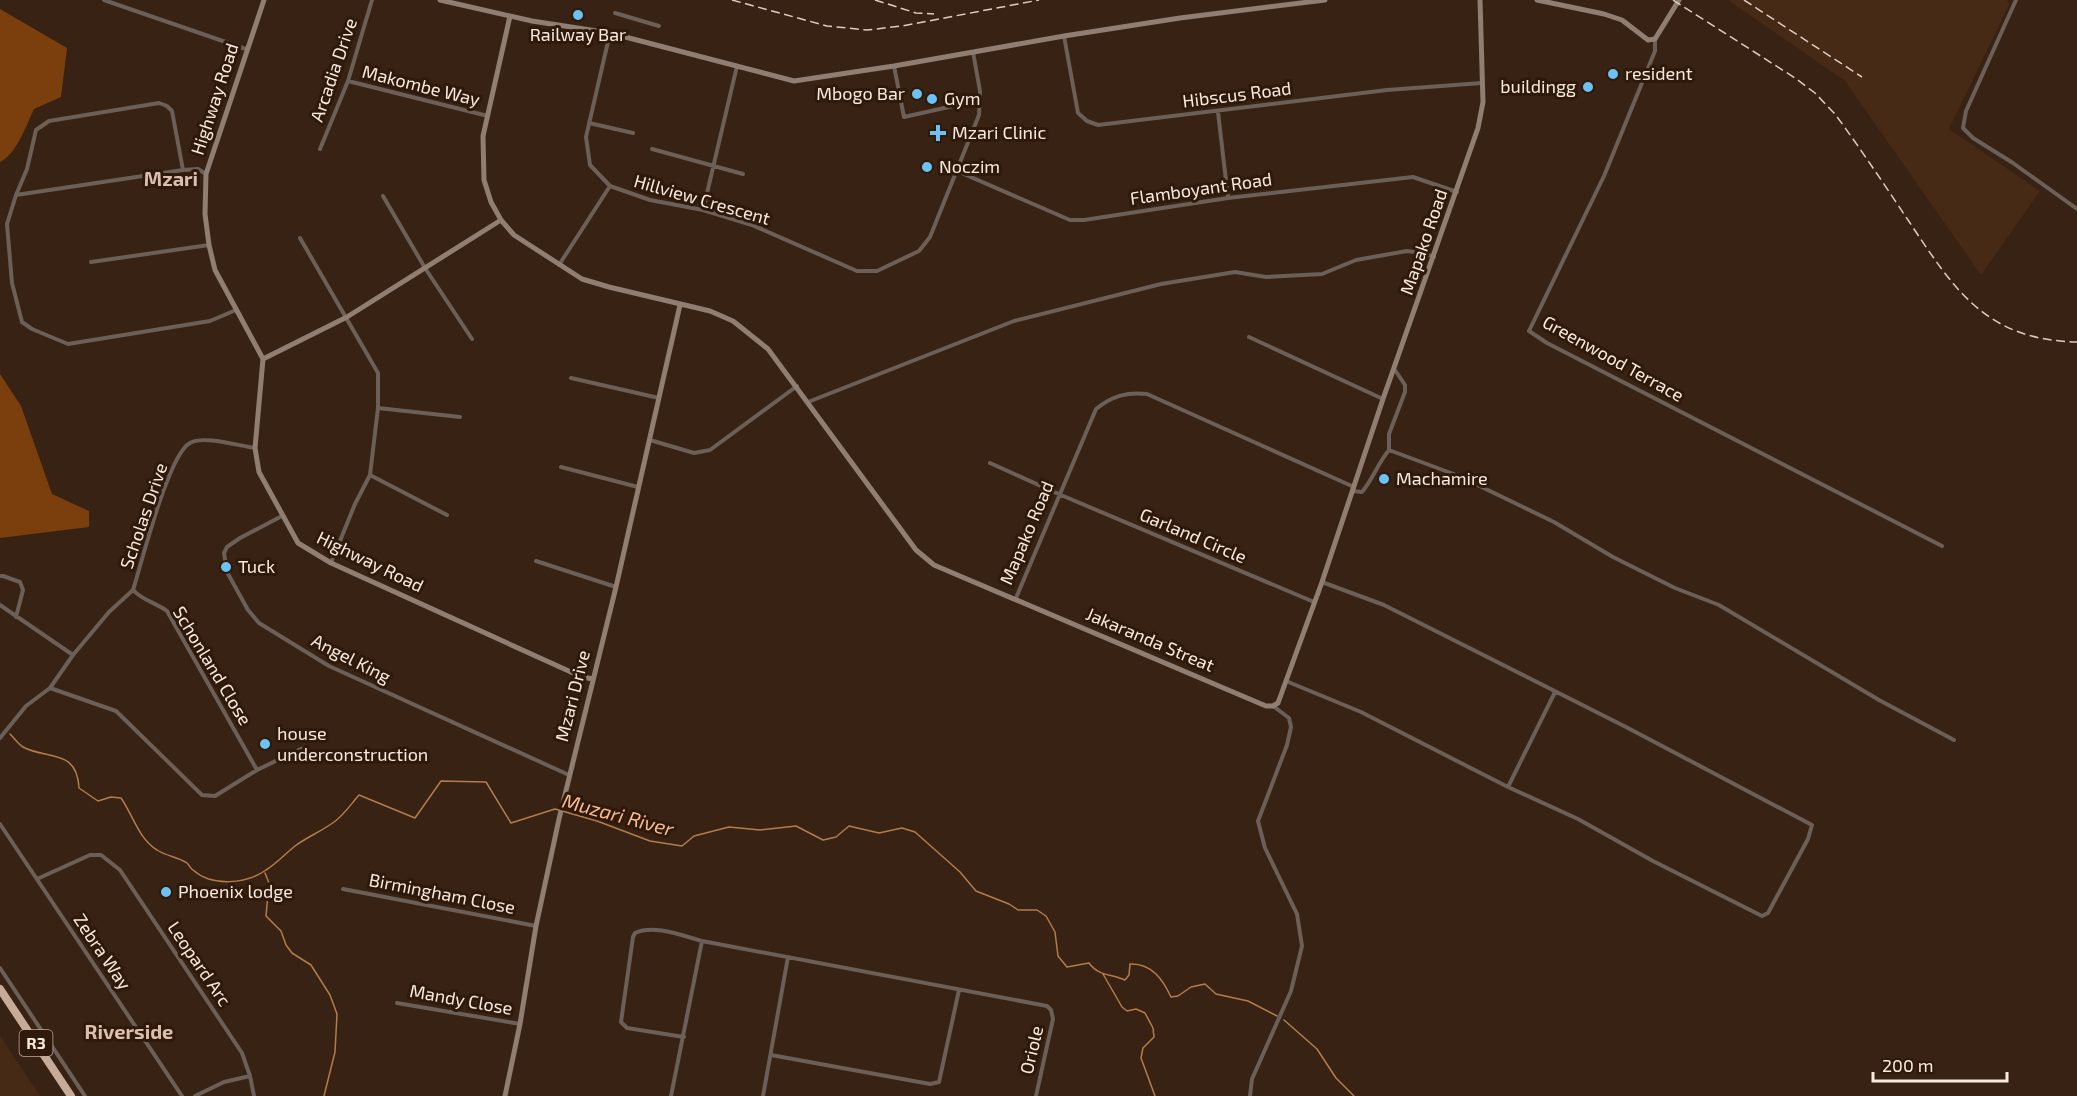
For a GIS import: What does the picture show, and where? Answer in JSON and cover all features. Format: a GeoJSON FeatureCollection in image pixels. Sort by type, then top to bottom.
{"type":"FeatureCollection","features":[{"type":"Feature","properties":{"kind":"highway","name":"R3"},"geometry":{"type":"LineString","coordinates":[[0,989],[72,1096]]}},
{"type":"Feature","properties":{"kind":"street"},"geometry":{"type":"LineString","coordinates":[[104,0],[246,49]]}},
{"type":"Feature","properties":{"kind":"street","name":"Highway Road"},"geometry":{"type":"LineString","coordinates":[[264,0],[206,174],[205,214],[215,270],[263,359],[255,448],[259,472],[298,543],[331,563],[582,677],[593,679]]}},
{"type":"Feature","properties":{"kind":"street","name":"Arcadia Drive"},"geometry":{"type":"LineString","coordinates":[[320,149],[348,81],[372,0]]}},
{"type":"Feature","properties":{"kind":"street"},"geometry":{"type":"LineString","coordinates":[[440,0],[510,16],[610,33],[794,81],[1180,18],[1325,0]]}},
{"type":"Feature","properties":{"kind":"street","name":"Mapako Road"},"geometry":{"type":"LineString","coordinates":[[1273,706],[1278,703],[1322,582],[1478,128],[1483,102],[1480,0]]}},
{"type":"Feature","properties":{"kind":"street"},"geometry":{"type":"LineString","coordinates":[[1537,0],[1604,14],[1622,20],[1648,39],[1655,39]]}},
{"type":"Feature","properties":{"kind":"street","name":"Greenwood Terrace"},"geometry":{"type":"LineString","coordinates":[[1679,0],[1655,39],[1655,51],[1604,176],[1529,331],[1610,376],[1942,546]]}},
{"type":"Feature","properties":{"kind":"street"},"geometry":{"type":"LineString","coordinates":[[2016,0],[1966,111],[1963,128],[1973,138],[2013,163],[2077,209]]}},
{"type":"Feature","properties":{"kind":"street"},"geometry":{"type":"LineString","coordinates":[[615,13],[659,26]]}},
{"type":"Feature","properties":{"kind":"street"},"geometry":{"type":"LineString","coordinates":[[510,16],[483,136],[484,180],[491,202],[501,220],[514,235],[582,279],[680,305]]}},
{"type":"Feature","properties":{"kind":"street","name":"Hillview Crescent"},"geometry":{"type":"LineString","coordinates":[[610,33],[586,137],[590,165],[610,186],[650,200],[703,210],[752,225],[857,271],[877,271],[919,251],[930,237],[979,115],[980,91],[973,52]]}},
{"type":"Feature","properties":{"kind":"street","name":"Hibscus Road"},"geometry":{"type":"LineString","coordinates":[[1064,36],[1078,113],[1087,121],[1098,125],[1387,90],[1482,83]]}},
{"type":"Feature","properties":{"kind":"street"},"geometry":{"type":"LineString","coordinates":[[703,210],[737,66]]}},
{"type":"Feature","properties":{"kind":"street"},"geometry":{"type":"LineString","coordinates":[[894,66],[904,117],[980,100]]}},
{"type":"Feature","properties":{"kind":"street","name":"Makombe Way"},"geometry":{"type":"LineString","coordinates":[[348,81],[488,116]]}},
{"type":"Feature","properties":{"kind":"street"},"geometry":{"type":"LineString","coordinates":[[183,170],[172,111],[159,103],[49,121],[36,130],[27,169],[7,224],[12,283],[22,322],[32,329],[68,344],[210,321],[236,310]]}},
{"type":"Feature","properties":{"kind":"street"},"geometry":{"type":"LineString","coordinates":[[1218,112],[1228,198]]}},
{"type":"Feature","properties":{"kind":"street"},"geometry":{"type":"LineString","coordinates":[[589,123],[633,133]]}},
{"type":"Feature","properties":{"kind":"street"},"geometry":{"type":"LineString","coordinates":[[652,149],[743,174]]}},
{"type":"Feature","properties":{"kind":"street"},"geometry":{"type":"LineString","coordinates":[[16,195],[183,170],[198,169],[206,174]]}},
{"type":"Feature","properties":{"kind":"street","name":"Flamboyant Road"},"geometry":{"type":"LineString","coordinates":[[957,171],[1070,220],[1084,220],[1228,198],[1413,177],[1457,192]]}},
{"type":"Feature","properties":{"kind":"street"},"geometry":{"type":"LineString","coordinates":[[559,265],[610,186]]}},
{"type":"Feature","properties":{"kind":"street"},"geometry":{"type":"LineString","coordinates":[[383,196],[472,339]]}},
{"type":"Feature","properties":{"kind":"street"},"geometry":{"type":"LineString","coordinates":[[263,359],[347,317],[501,220]]}},
{"type":"Feature","properties":{"kind":"street"},"geometry":{"type":"LineString","coordinates":[[300,238],[378,373],[378,408],[370,475],[355,504],[331,563]]}},
{"type":"Feature","properties":{"kind":"street"},"geometry":{"type":"LineString","coordinates":[[91,262],[209,245]]}},
{"type":"Feature","properties":{"kind":"street"},"geometry":{"type":"LineString","coordinates":[[808,402],[1014,321],[1161,284],[1235,272],[1266,277],[1322,274],[1356,260],[1407,251],[1434,257]]}},
{"type":"Feature","properties":{"kind":"street","name":"Jakaranda Streat"},"geometry":{"type":"LineString","coordinates":[[680,305],[710,311],[733,321],[768,349],[916,550],[934,565],[1266,706],[1273,706]]}},
{"type":"Feature","properties":{"kind":"street","name":"Mzari Drive"},"geometry":{"type":"LineString","coordinates":[[505,1096],[520,1024],[536,926],[559,819],[616,587],[680,305]]}},
{"type":"Feature","properties":{"kind":"street"},"geometry":{"type":"LineString","coordinates":[[1249,337],[1383,399]]}},
{"type":"Feature","properties":{"kind":"street"},"geometry":{"type":"LineString","coordinates":[[1354,489],[1362,492],[1371,482],[1378,465],[1389,450],[1389,434],[1405,392],[1405,385],[1395,370]]}},
{"type":"Feature","properties":{"kind":"street"},"geometry":{"type":"LineString","coordinates":[[571,378],[659,398]]}},
{"type":"Feature","properties":{"kind":"street"},"geometry":{"type":"LineString","coordinates":[[650,440],[694,453],[710,450],[796,386]]}},
{"type":"Feature","properties":{"kind":"street","name":"Mapako Road"},"geometry":{"type":"LineString","coordinates":[[1016,598],[1096,409],[1109,399],[1130,392],[1147,394],[1354,489]]}},
{"type":"Feature","properties":{"kind":"street"},"geometry":{"type":"LineString","coordinates":[[378,408],[460,417]]}},
{"type":"Feature","properties":{"kind":"street","name":"Scholas Drive"},"geometry":{"type":"LineString","coordinates":[[133,590],[167,479],[181,452],[190,443],[202,440],[255,448]]}},
{"type":"Feature","properties":{"kind":"street"},"geometry":{"type":"LineString","coordinates":[[1389,450],[1459,476],[1554,522],[1613,557],[1675,588],[1719,605],[1879,700],[1954,740]]}},
{"type":"Feature","properties":{"kind":"street","name":"Garland Circle"},"geometry":{"type":"LineString","coordinates":[[990,463],[1314,602]]}},
{"type":"Feature","properties":{"kind":"street"},"geometry":{"type":"LineString","coordinates":[[561,467],[638,487]]}},
{"type":"Feature","properties":{"kind":"street"},"geometry":{"type":"LineString","coordinates":[[370,475],[447,515]]}},
{"type":"Feature","properties":{"kind":"street","name":"Angel King"},"geometry":{"type":"LineString","coordinates":[[282,516],[240,538],[227,547],[224,554],[227,572],[248,610],[259,623],[329,666],[569,775]]}},
{"type":"Feature","properties":{"kind":"street"},"geometry":{"type":"LineString","coordinates":[[536,561],[616,587]]}},
{"type":"Feature","properties":{"kind":"street"},"geometry":{"type":"LineString","coordinates":[[0,576],[20,582],[23,591],[16,617]]}},
{"type":"Feature","properties":{"kind":"street"},"geometry":{"type":"LineString","coordinates":[[1286,681],[1361,711],[1508,787],[1578,819],[1653,861],[1762,916],[1768,913],[1808,839],[1812,825],[1626,727],[1384,605],[1322,582]]}},
{"type":"Feature","properties":{"kind":"street"},"geometry":{"type":"LineString","coordinates":[[0,738],[26,706],[51,688],[73,656],[109,612],[133,590]]}},
{"type":"Feature","properties":{"kind":"street","name":"Schonland Close"},"geometry":{"type":"LineString","coordinates":[[133,590],[139,596],[167,611],[257,770]]}},
{"type":"Feature","properties":{"kind":"street"},"geometry":{"type":"LineString","coordinates":[[0,605],[73,656]]}},
{"type":"Feature","properties":{"kind":"street"},"geometry":{"type":"LineString","coordinates":[[51,688],[116,711],[202,795],[215,796],[257,770],[304,747]]}},
{"type":"Feature","properties":{"kind":"street"},"geometry":{"type":"LineString","coordinates":[[1508,787],[1555,692]]}},
{"type":"Feature","properties":{"kind":"street"},"geometry":{"type":"LineString","coordinates":[[1250,1096],[1252,1079],[1291,991],[1302,946],[1297,914],[1265,848],[1258,821],[1287,745],[1291,727],[1288,718],[1273,706]]}},
{"type":"Feature","properties":{"kind":"street","name":"Zebra Way"},"geometry":{"type":"LineString","coordinates":[[0,824],[182,1096]]}},
{"type":"Feature","properties":{"kind":"street","name":"Leopard Arc"},"geometry":{"type":"LineString","coordinates":[[37,879],[90,855],[101,855],[120,870],[242,1053],[254,1096]]}},
{"type":"Feature","properties":{"kind":"street","name":"Birmingham Close"},"geometry":{"type":"LineString","coordinates":[[343,889],[536,926]]}},
{"type":"Feature","properties":{"kind":"street"},"geometry":{"type":"LineString","coordinates":[[684,1037],[627,1028],[621,1022],[633,937],[641,930],[666,932],[702,941],[959,990],[939,1082],[930,1084],[771,1055]]}},
{"type":"Feature","properties":{"kind":"street"},"geometry":{"type":"LineString","coordinates":[[671,1096],[702,941]]}},
{"type":"Feature","properties":{"kind":"street"},"geometry":{"type":"LineString","coordinates":[[763,1096],[788,957]]}},
{"type":"Feature","properties":{"kind":"street"},"geometry":{"type":"LineString","coordinates":[[0,968],[85,1096]]}},
{"type":"Feature","properties":{"kind":"street","name":"Oriole"},"geometry":{"type":"LineString","coordinates":[[959,990],[1047,1006],[1051,1010],[1053,1019],[1036,1096]]}},
{"type":"Feature","properties":{"kind":"street","name":"Mandy Close"},"geometry":{"type":"LineString","coordinates":[[397,1003],[520,1024]]}},
{"type":"Feature","properties":{"kind":"street"},"geometry":{"type":"LineString","coordinates":[[195,1096],[224,1082],[250,1076]]}},
{"type":"Feature","properties":{"kind":"shaded area"},"geometry":{"type":"Polygon","coordinates":[[[1728,0],[2007,0],[2009,5],[1949,129],[2040,191],[1981,275],[1845,81],[1728,0]]]}},
{"type":"Feature","properties":{"kind":"shaded area"},"geometry":{"type":"Polygon","coordinates":[[[0,9],[67,48],[61,97],[34,109],[16,146],[0,162],[0,9]]]}},
{"type":"Feature","properties":{"kind":"shaded area"},"geometry":{"type":"Polygon","coordinates":[[[0,374],[21,406],[52,494],[89,511],[89,527],[0,538],[0,374]]]}},
{"type":"Feature","properties":{"kind":"shaded area"},"geometry":{"type":"Polygon","coordinates":[[[0,1036],[40,1096],[0,1096],[0,1036]]]}},
{"type":"Feature","properties":{"kind":"waterway","name":"Muzari River"},"geometry":{"type":"LineString","coordinates":[[10,734],[23,747],[67,761],[77,775],[79,788],[98,801],[111,797],[121,798],[140,833],[150,845],[187,863],[201,875],[219,881],[239,881],[258,875],[295,846],[338,819],[359,795],[415,818],[441,781],[486,782],[511,823],[555,809],[597,821],[650,841],[682,846],[694,836],[729,827],[760,830],[796,826],[823,840],[836,837],[849,826],[879,833],[902,828],[915,832],[960,872],[976,891],[1018,910],[1037,910],[1046,916],[1055,932],[1058,956],[1067,967],[1089,963],[1101,973],[1125,980],[1129,975],[1130,964],[1138,964],[1156,974],[1171,997],[1178,996],[1191,987],[1205,984],[1216,994],[1248,1001],[1277,1016]]}},
{"type":"Feature","properties":{"kind":"waterway"},"geometry":{"type":"LineString","coordinates":[[265,873],[269,883],[266,916],[281,931],[292,953],[311,965],[330,995],[337,1014],[335,1052],[324,1096]]}},
{"type":"Feature","properties":{"kind":"waterway"},"geometry":{"type":"LineString","coordinates":[[1103,974],[1122,1007],[1127,1011],[1136,1009],[1145,1013],[1153,1028],[1154,1037],[1143,1048],[1141,1058],[1155,1096]]}},
{"type":"Feature","properties":{"kind":"waterway"},"geometry":{"type":"LineString","coordinates":[[1284,1020],[1317,1049],[1336,1078],[1354,1096]]}},
{"type":"Feature","properties":{"kind":"railway"},"geometry":{"type":"LineString","coordinates":[[732,0],[827,26],[867,30],[902,26],[1039,0]]}},
{"type":"Feature","properties":{"kind":"railway"},"geometry":{"type":"LineString","coordinates":[[875,0],[916,13],[934,14]]}},
{"type":"Feature","properties":{"kind":"railway"},"geometry":{"type":"LineString","coordinates":[[1673,0],[1815,93],[1835,114],[1941,268],[1975,306],[1995,321],[2018,332],[2045,339],[2077,342]]}},
{"type":"Feature","properties":{"kind":"railway"},"geometry":{"type":"LineString","coordinates":[[1744,0],[1862,77]]}},
{"type":"Feature","properties":{"kind":"place","name":"Railway Bar"},"geometry":{"type":"Point","coordinates":[578,15]}},
{"type":"Feature","properties":{"kind":"place","name":"resident"},"geometry":{"type":"Point","coordinates":[1613,74]}},
{"type":"Feature","properties":{"kind":"place","name":"buildingg"},"geometry":{"type":"Point","coordinates":[1588,87]}},
{"type":"Feature","properties":{"kind":"place","name":"Mbogo Bar"},"geometry":{"type":"Point","coordinates":[917,94]}},
{"type":"Feature","properties":{"kind":"place","name":"Gym"},"geometry":{"type":"Point","coordinates":[932,99]}},
{"type":"Feature","properties":{"kind":"place","name":"Mzari Clinic"},"geometry":{"type":"Point","coordinates":[938,133]}},
{"type":"Feature","properties":{"kind":"place","name":"Noczim"},"geometry":{"type":"Point","coordinates":[927,167]}},
{"type":"Feature","properties":{"kind":"place","name":"Machamire"},"geometry":{"type":"Point","coordinates":[1384,479]}},
{"type":"Feature","properties":{"kind":"place","name":"Tuck"},"geometry":{"type":"Point","coordinates":[226,567]}},
{"type":"Feature","properties":{"kind":"place","name":"house underconstruction"},"geometry":{"type":"Point","coordinates":[265,744]}},
{"type":"Feature","properties":{"kind":"place","name":"Phoenix lodge"},"geometry":{"type":"Point","coordinates":[166,892]}},
{"type":"Feature","properties":{"kind":"district","name":"Mzari"},"geometry":{"type":"Point","coordinates":[171,179]}},
{"type":"Feature","properties":{"kind":"district","name":"Riverside"},"geometry":{"type":"Point","coordinates":[129,1032]}}]}
